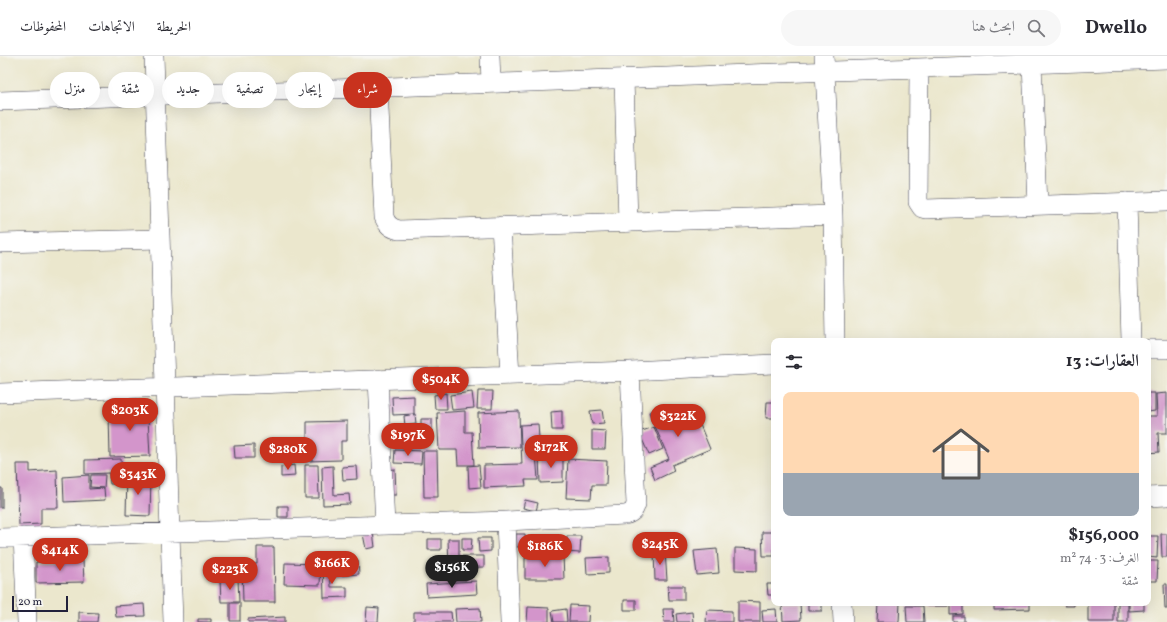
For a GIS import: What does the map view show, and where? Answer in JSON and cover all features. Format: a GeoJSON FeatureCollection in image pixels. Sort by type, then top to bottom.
{"type":"FeatureCollection","features":[{"type":"Feature","properties":{"kind":"street"},"geometry":{"type":"LineString","coordinates":[[154,56],[173,622]]}},
{"type":"Feature","properties":{"kind":"street"},"geometry":{"type":"LineString","coordinates":[[490,56],[491,83]]}},
{"type":"Feature","properties":{"kind":"street"},"geometry":{"type":"LineString","coordinates":[[392,87],[624,78],[824,64],[919,68],[1032,64],[1115,58],[1167,59]]}},
{"type":"Feature","properties":{"kind":"street"},"geometry":{"type":"LineString","coordinates":[[824,64],[833,216],[835,338]]}},
{"type":"Feature","properties":{"kind":"street"},"geometry":{"type":"LineString","coordinates":[[1032,64],[1038,205]]}},
{"type":"Feature","properties":{"kind":"street"},"geometry":{"type":"LineString","coordinates":[[919,68],[918,202],[920,206],[926,209],[1167,201]]}},
{"type":"Feature","properties":{"kind":"street"},"geometry":{"type":"LineString","coordinates":[[624,78],[628,223]]}},
{"type":"Feature","properties":{"kind":"street"},"geometry":{"type":"LineString","coordinates":[[0,101],[343,88]]}},
{"type":"Feature","properties":{"kind":"street"},"geometry":{"type":"LineString","coordinates":[[379,108],[384,217],[386,223],[392,228],[398,230],[833,216]]}},
{"type":"Feature","properties":{"kind":"street"},"geometry":{"type":"LineString","coordinates":[[1128,202],[1131,338]]}},
{"type":"Feature","properties":{"kind":"street"},"geometry":{"type":"LineString","coordinates":[[501,226],[510,375]]}},
{"type":"Feature","properties":{"kind":"street"},"geometry":{"type":"LineString","coordinates":[[0,243],[160,239]]}},
{"type":"Feature","properties":{"kind":"street"},"geometry":{"type":"LineString","coordinates":[[1151,349],[1167,348]]}},
{"type":"Feature","properties":{"kind":"street"},"geometry":{"type":"LineString","coordinates":[[0,393],[630,371],[771,364]]}},
{"type":"Feature","properties":{"kind":"street"},"geometry":{"type":"LineString","coordinates":[[0,538],[506,521],[625,515],[634,510],[636,499],[630,371]]}},
{"type":"Feature","properties":{"kind":"street"},"geometry":{"type":"LineString","coordinates":[[378,379],[385,525]]}},
{"type":"Feature","properties":{"kind":"street"},"geometry":{"type":"LineString","coordinates":[[1151,497],[1167,496]]}},
{"type":"Feature","properties":{"kind":"street"},"geometry":{"type":"LineString","coordinates":[[506,521],[510,622]]}},
{"type":"Feature","properties":{"kind":"street"},"geometry":{"type":"LineString","coordinates":[[23,537],[27,622]]}},
{"type":"Feature","properties":{"kind":"street"},"geometry":{"type":"LineString","coordinates":[[842,606],[843,622]]}},
{"type":"Feature","properties":{"kind":"building"},"geometry":{"type":"Polygon","coordinates":[[[478,391],[493,391],[492,409],[477,409],[478,391]]]}},
{"type":"Feature","properties":{"kind":"building"},"geometry":{"type":"Polygon","coordinates":[[[472,392],[474,408],[452,410],[450,395],[472,392]]]}},
{"type":"Feature","properties":{"kind":"building"},"geometry":{"type":"Polygon","coordinates":[[[446,393],[447,409],[435,409],[434,395],[446,393]]]}},
{"type":"Feature","properties":{"kind":"building"},"geometry":{"type":"Polygon","coordinates":[[[1151,393],[1155,393],[1155,411],[1151,412],[1151,393]]]}},
{"type":"Feature","properties":{"kind":"building"},"geometry":{"type":"Polygon","coordinates":[[[1167,393],[1167,433],[1158,433],[1159,452],[1151,453],[1151,416],[1157,416],[1156,394],[1167,393]]]}},
{"type":"Feature","properties":{"kind":"building"},"geometry":{"type":"Polygon","coordinates":[[[414,396],[414,414],[393,415],[392,397],[414,396]]]}},
{"type":"Feature","properties":{"kind":"building"},"geometry":{"type":"Polygon","coordinates":[[[145,402],[145,418],[148,418],[150,456],[110,457],[109,414],[121,414],[121,403],[145,402]]]}},
{"type":"Feature","properties":{"kind":"building"},"geometry":{"type":"Polygon","coordinates":[[[767,402],[771,402],[771,418],[766,418],[767,402]]]}},
{"type":"Feature","properties":{"kind":"building"},"geometry":{"type":"Polygon","coordinates":[[[665,405],[671,418],[693,408],[710,449],[672,465],[674,471],[655,480],[650,467],[669,459],[649,412],[665,405]]]}},
{"type":"Feature","properties":{"kind":"building"},"geometry":{"type":"Polygon","coordinates":[[[602,410],[604,423],[592,424],[590,411],[602,410]]]}},
{"type":"Feature","properties":{"kind":"building"},"geometry":{"type":"Polygon","coordinates":[[[465,411],[465,432],[472,432],[474,465],[458,465],[457,450],[439,450],[437,413],[465,411]]]}},
{"type":"Feature","properties":{"kind":"building"},"geometry":{"type":"Polygon","coordinates":[[[519,411],[520,447],[479,448],[478,413],[519,411]]]}},
{"type":"Feature","properties":{"kind":"building"},"geometry":{"type":"Polygon","coordinates":[[[562,411],[562,430],[552,430],[551,412],[562,411]]]}},
{"type":"Feature","properties":{"kind":"building"},"geometry":{"type":"Polygon","coordinates":[[[415,414],[416,424],[405,426],[404,416],[415,414]]]}},
{"type":"Feature","properties":{"kind":"building"},"geometry":{"type":"Polygon","coordinates":[[[421,419],[432,419],[432,432],[421,432],[421,419]]]}},
{"type":"Feature","properties":{"kind":"building"},"geometry":{"type":"Polygon","coordinates":[[[347,421],[347,441],[341,441],[341,460],[307,461],[307,422],[347,421]]]}},
{"type":"Feature","properties":{"kind":"building"},"geometry":{"type":"Polygon","coordinates":[[[538,424],[540,453],[536,453],[538,480],[525,480],[526,486],[484,488],[484,465],[522,464],[520,425],[538,424]]]}},
{"type":"Feature","properties":{"kind":"building"},"geometry":{"type":"Polygon","coordinates":[[[654,427],[663,449],[649,455],[639,432],[654,427]]]}},
{"type":"Feature","properties":{"kind":"building"},"geometry":{"type":"Polygon","coordinates":[[[592,430],[606,431],[605,449],[592,449],[592,430]]]}},
{"type":"Feature","properties":{"kind":"building"},"geometry":{"type":"Polygon","coordinates":[[[303,444],[304,458],[277,460],[276,446],[303,444]]]}},
{"type":"Feature","properties":{"kind":"building"},"geometry":{"type":"Polygon","coordinates":[[[254,445],[254,458],[235,458],[234,446],[254,445]]]}},
{"type":"Feature","properties":{"kind":"building"},"geometry":{"type":"Polygon","coordinates":[[[395,450],[422,451],[421,464],[394,463],[395,450]]]}},
{"type":"Feature","properties":{"kind":"building"},"geometry":{"type":"Polygon","coordinates":[[[423,451],[437,451],[438,497],[424,497],[423,451]]]}},
{"type":"Feature","properties":{"kind":"building"},"geometry":{"type":"Polygon","coordinates":[[[539,456],[563,456],[563,482],[540,483],[539,456]]]}},
{"type":"Feature","properties":{"kind":"building"},"geometry":{"type":"Polygon","coordinates":[[[121,459],[122,484],[110,484],[109,473],[85,474],[85,460],[121,459]]]}},
{"type":"Feature","properties":{"kind":"building"},"geometry":{"type":"Polygon","coordinates":[[[568,459],[607,461],[606,485],[592,485],[591,499],[566,498],[568,459]]]}},
{"type":"Feature","properties":{"kind":"building"},"geometry":{"type":"Polygon","coordinates":[[[17,464],[30,464],[30,472],[57,470],[58,508],[41,508],[41,524],[19,525],[17,464]]]}},
{"type":"Feature","properties":{"kind":"building"},"geometry":{"type":"Polygon","coordinates":[[[294,465],[295,476],[281,477],[281,467],[294,465]]]}},
{"type":"Feature","properties":{"kind":"building"},"geometry":{"type":"Polygon","coordinates":[[[305,465],[318,465],[319,498],[305,498],[305,465]]]}},
{"type":"Feature","properties":{"kind":"building"},"geometry":{"type":"Polygon","coordinates":[[[479,465],[481,487],[469,488],[468,466],[479,465]]]}},
{"type":"Feature","properties":{"kind":"building"},"geometry":{"type":"Polygon","coordinates":[[[333,466],[334,495],[349,494],[350,504],[323,505],[322,467],[333,466]]]}},
{"type":"Feature","properties":{"kind":"building"},"geometry":{"type":"Polygon","coordinates":[[[356,466],[357,479],[343,480],[342,467],[356,466]]]}},
{"type":"Feature","properties":{"kind":"building"},"geometry":{"type":"Polygon","coordinates":[[[395,469],[396,495],[388,495],[387,470],[395,469]]]}},
{"type":"Feature","properties":{"kind":"building"},"geometry":{"type":"Polygon","coordinates":[[[89,475],[89,489],[104,488],[105,500],[64,502],[63,477],[89,475]]]}},
{"type":"Feature","properties":{"kind":"building"},"geometry":{"type":"Polygon","coordinates":[[[91,475],[105,475],[104,488],[90,487],[91,475]]]}},
{"type":"Feature","properties":{"kind":"building"},"geometry":{"type":"Polygon","coordinates":[[[127,476],[151,477],[150,516],[126,515],[127,476]]]}},
{"type":"Feature","properties":{"kind":"building"},"geometry":{"type":"Polygon","coordinates":[[[0,488],[2,488],[2,508],[0,508],[0,488]]]}},
{"type":"Feature","properties":{"kind":"building"},"geometry":{"type":"Polygon","coordinates":[[[525,500],[538,503],[536,511],[523,508],[525,500]]]}},
{"type":"Feature","properties":{"kind":"building"},"geometry":{"type":"Polygon","coordinates":[[[278,506],[288,506],[288,517],[278,517],[278,506]]]}},
{"type":"Feature","properties":{"kind":"building"},"geometry":{"type":"Polygon","coordinates":[[[373,532],[375,547],[366,549],[363,534],[373,532]]]}},
{"type":"Feature","properties":{"kind":"building"},"geometry":{"type":"Polygon","coordinates":[[[762,532],[771,532],[771,556],[763,556],[762,532]]]}},
{"type":"Feature","properties":{"kind":"building"},"geometry":{"type":"Polygon","coordinates":[[[516,534],[525,534],[526,547],[517,547],[516,534]]]}},
{"type":"Feature","properties":{"kind":"building"},"geometry":{"type":"Polygon","coordinates":[[[1161,534],[1167,534],[1167,557],[1162,557],[1161,534]]]}},
{"type":"Feature","properties":{"kind":"building"},"geometry":{"type":"Polygon","coordinates":[[[567,536],[581,536],[580,553],[566,552],[567,536]]]}},
{"type":"Feature","properties":{"kind":"building"},"geometry":{"type":"Polygon","coordinates":[[[1151,536],[1158,536],[1157,558],[1151,557],[1151,536]]]}},
{"type":"Feature","properties":{"kind":"building"},"geometry":{"type":"Polygon","coordinates":[[[462,538],[472,538],[471,550],[462,550],[462,538]]]}},
{"type":"Feature","properties":{"kind":"building"},"geometry":{"type":"Polygon","coordinates":[[[478,538],[491,538],[491,551],[479,552],[478,538]]]}},
{"type":"Feature","properties":{"kind":"building"},"geometry":{"type":"Polygon","coordinates":[[[428,539],[441,539],[441,550],[428,550],[428,539]]]}},
{"type":"Feature","properties":{"kind":"building"},"geometry":{"type":"Polygon","coordinates":[[[448,539],[459,539],[459,556],[484,556],[484,567],[449,568],[448,539]]]}},
{"type":"Feature","properties":{"kind":"building"},"geometry":{"type":"Polygon","coordinates":[[[257,547],[274,547],[275,602],[243,602],[242,564],[257,564],[257,547]]]}},
{"type":"Feature","properties":{"kind":"building"},"geometry":{"type":"Polygon","coordinates":[[[735,548],[757,549],[757,571],[735,570],[735,548]]]}},
{"type":"Feature","properties":{"kind":"building"},"geometry":{"type":"Polygon","coordinates":[[[717,549],[719,573],[697,575],[694,551],[717,549]]]}},
{"type":"Feature","properties":{"kind":"building"},"geometry":{"type":"Polygon","coordinates":[[[665,551],[667,580],[655,580],[654,552],[665,551]]]}},
{"type":"Feature","properties":{"kind":"building"},"geometry":{"type":"Polygon","coordinates":[[[563,556],[564,579],[525,579],[525,558],[563,556]]]}},
{"type":"Feature","properties":{"kind":"building"},"geometry":{"type":"Polygon","coordinates":[[[609,557],[609,573],[587,574],[586,558],[609,557]]]}},
{"type":"Feature","properties":{"kind":"building"},"geometry":{"type":"Polygon","coordinates":[[[358,560],[359,574],[334,576],[333,563],[358,560]]]}},
{"type":"Feature","properties":{"kind":"building"},"geometry":{"type":"Polygon","coordinates":[[[83,561],[84,582],[36,583],[36,562],[83,561]]]}},
{"type":"Feature","properties":{"kind":"building"},"geometry":{"type":"Polygon","coordinates":[[[330,561],[331,587],[347,587],[347,597],[324,598],[323,562],[330,561]]]}},
{"type":"Feature","properties":{"kind":"building"},"geometry":{"type":"Polygon","coordinates":[[[1151,561],[1158,561],[1157,581],[1151,581],[1151,561]]]}},
{"type":"Feature","properties":{"kind":"building"},"geometry":{"type":"Polygon","coordinates":[[[285,563],[321,564],[320,585],[284,584],[285,563]]]}},
{"type":"Feature","properties":{"kind":"building"},"geometry":{"type":"Polygon","coordinates":[[[465,568],[466,580],[452,580],[451,569],[465,568]]]}},
{"type":"Feature","properties":{"kind":"building"},"geometry":{"type":"Polygon","coordinates":[[[238,579],[239,602],[221,602],[220,580],[238,579]]]}},
{"type":"Feature","properties":{"kind":"building"},"geometry":{"type":"Polygon","coordinates":[[[476,581],[477,594],[427,597],[426,584],[476,581]]]}},
{"type":"Feature","properties":{"kind":"building"},"geometry":{"type":"Polygon","coordinates":[[[767,584],[771,584],[771,595],[768,595],[767,584]]]}},
{"type":"Feature","properties":{"kind":"building"},"geometry":{"type":"Polygon","coordinates":[[[1164,584],[1167,584],[1167,609],[1165,609],[1164,584]]]}},
{"type":"Feature","properties":{"kind":"building"},"geometry":{"type":"Polygon","coordinates":[[[668,586],[684,586],[684,600],[669,600],[668,586]]]}},
{"type":"Feature","properties":{"kind":"building"},"geometry":{"type":"Polygon","coordinates":[[[624,600],[636,600],[636,610],[624,610],[624,600]]]}},
{"type":"Feature","properties":{"kind":"building"},"geometry":{"type":"Polygon","coordinates":[[[738,601],[760,602],[760,622],[738,622],[738,601]]]}},
{"type":"Feature","properties":{"kind":"building"},"geometry":{"type":"Polygon","coordinates":[[[230,603],[240,603],[240,621],[230,621],[230,603]]]}},
{"type":"Feature","properties":{"kind":"building"},"geometry":{"type":"Polygon","coordinates":[[[144,604],[145,616],[116,617],[115,606],[144,604]]]}},
{"type":"Feature","properties":{"kind":"building"},"geometry":{"type":"Polygon","coordinates":[[[570,605],[589,606],[588,622],[569,622],[570,605]]]}},
{"type":"Feature","properties":{"kind":"building"},"geometry":{"type":"Polygon","coordinates":[[[782,606],[800,606],[801,620],[783,621],[782,606]]]}},
{"type":"Feature","properties":{"kind":"building"},"geometry":{"type":"Polygon","coordinates":[[[808,606],[822,606],[822,611],[808,611],[808,606]]]}},
{"type":"Feature","properties":{"kind":"building"},"geometry":{"type":"Polygon","coordinates":[[[878,606],[900,606],[899,622],[877,622],[878,606]]]}},
{"type":"Feature","properties":{"kind":"building"},"geometry":{"type":"Polygon","coordinates":[[[906,606],[923,606],[924,622],[907,622],[906,606]]]}},
{"type":"Feature","properties":{"kind":"building"},"geometry":{"type":"Polygon","coordinates":[[[950,606],[963,606],[963,614],[950,615],[950,606]]]}},
{"type":"Feature","properties":{"kind":"building"},"geometry":{"type":"Polygon","coordinates":[[[994,606],[1030,606],[1030,609],[994,610],[994,606]]]}},
{"type":"Feature","properties":{"kind":"building"},"geometry":{"type":"Polygon","coordinates":[[[1088,606],[1114,606],[1114,622],[1088,622],[1088,606]]]}},
{"type":"Feature","properties":{"kind":"building"},"geometry":{"type":"Polygon","coordinates":[[[1118,606],[1128,606],[1128,622],[1118,622],[1118,606]]]}},
{"type":"Feature","properties":{"kind":"building"},"geometry":{"type":"Polygon","coordinates":[[[1129,606],[1144,606],[1144,610],[1129,611],[1129,606]]]}},
{"type":"Feature","properties":{"kind":"building"},"geometry":{"type":"Polygon","coordinates":[[[367,607],[379,608],[378,622],[366,622],[367,607]]]}},
{"type":"Feature","properties":{"kind":"building"},"geometry":{"type":"Polygon","coordinates":[[[528,607],[549,608],[549,622],[527,622],[528,607]]]}},
{"type":"Feature","properties":{"kind":"building"},"geometry":{"type":"Polygon","coordinates":[[[480,608],[481,622],[456,622],[455,609],[480,608]]]}},
{"type":"Feature","properties":{"kind":"building"},"geometry":{"type":"Polygon","coordinates":[[[566,609],[567,622],[554,622],[552,611],[566,609]]]}},
{"type":"Feature","properties":{"kind":"building"},"geometry":{"type":"Polygon","coordinates":[[[663,609],[673,609],[674,622],[664,622],[663,609]]]}},
{"type":"Feature","properties":{"kind":"building"},"geometry":{"type":"Polygon","coordinates":[[[776,609],[777,622],[763,622],[762,610],[776,609]]]}},
{"type":"Feature","properties":{"kind":"building"},"geometry":{"type":"Polygon","coordinates":[[[707,610],[732,611],[732,622],[706,622],[707,610]]]}},
{"type":"Feature","properties":{"kind":"building"},"geometry":{"type":"Polygon","coordinates":[[[79,612],[98,613],[97,622],[79,622],[79,612]]]}},
{"type":"Feature","properties":{"kind":"building"},"geometry":{"type":"Polygon","coordinates":[[[414,612],[451,612],[452,622],[414,622],[414,612]]]}},
{"type":"Feature","properties":{"kind":"building"},"geometry":{"type":"Polygon","coordinates":[[[692,612],[693,622],[677,622],[676,614],[692,612]]]}},
{"type":"Feature","properties":{"kind":"building"},"geometry":{"type":"Polygon","coordinates":[[[953,616],[964,616],[964,622],[953,622],[953,616]]]}},
{"type":"Feature","properties":{"kind":"building"},"geometry":{"type":"Polygon","coordinates":[[[285,617],[285,622],[248,622],[248,619],[285,617]]]}},
{"type":"Feature","properties":{"kind":"building"},"geometry":{"type":"Polygon","coordinates":[[[198,619],[211,619],[211,622],[198,622],[198,619]]]}}]}
